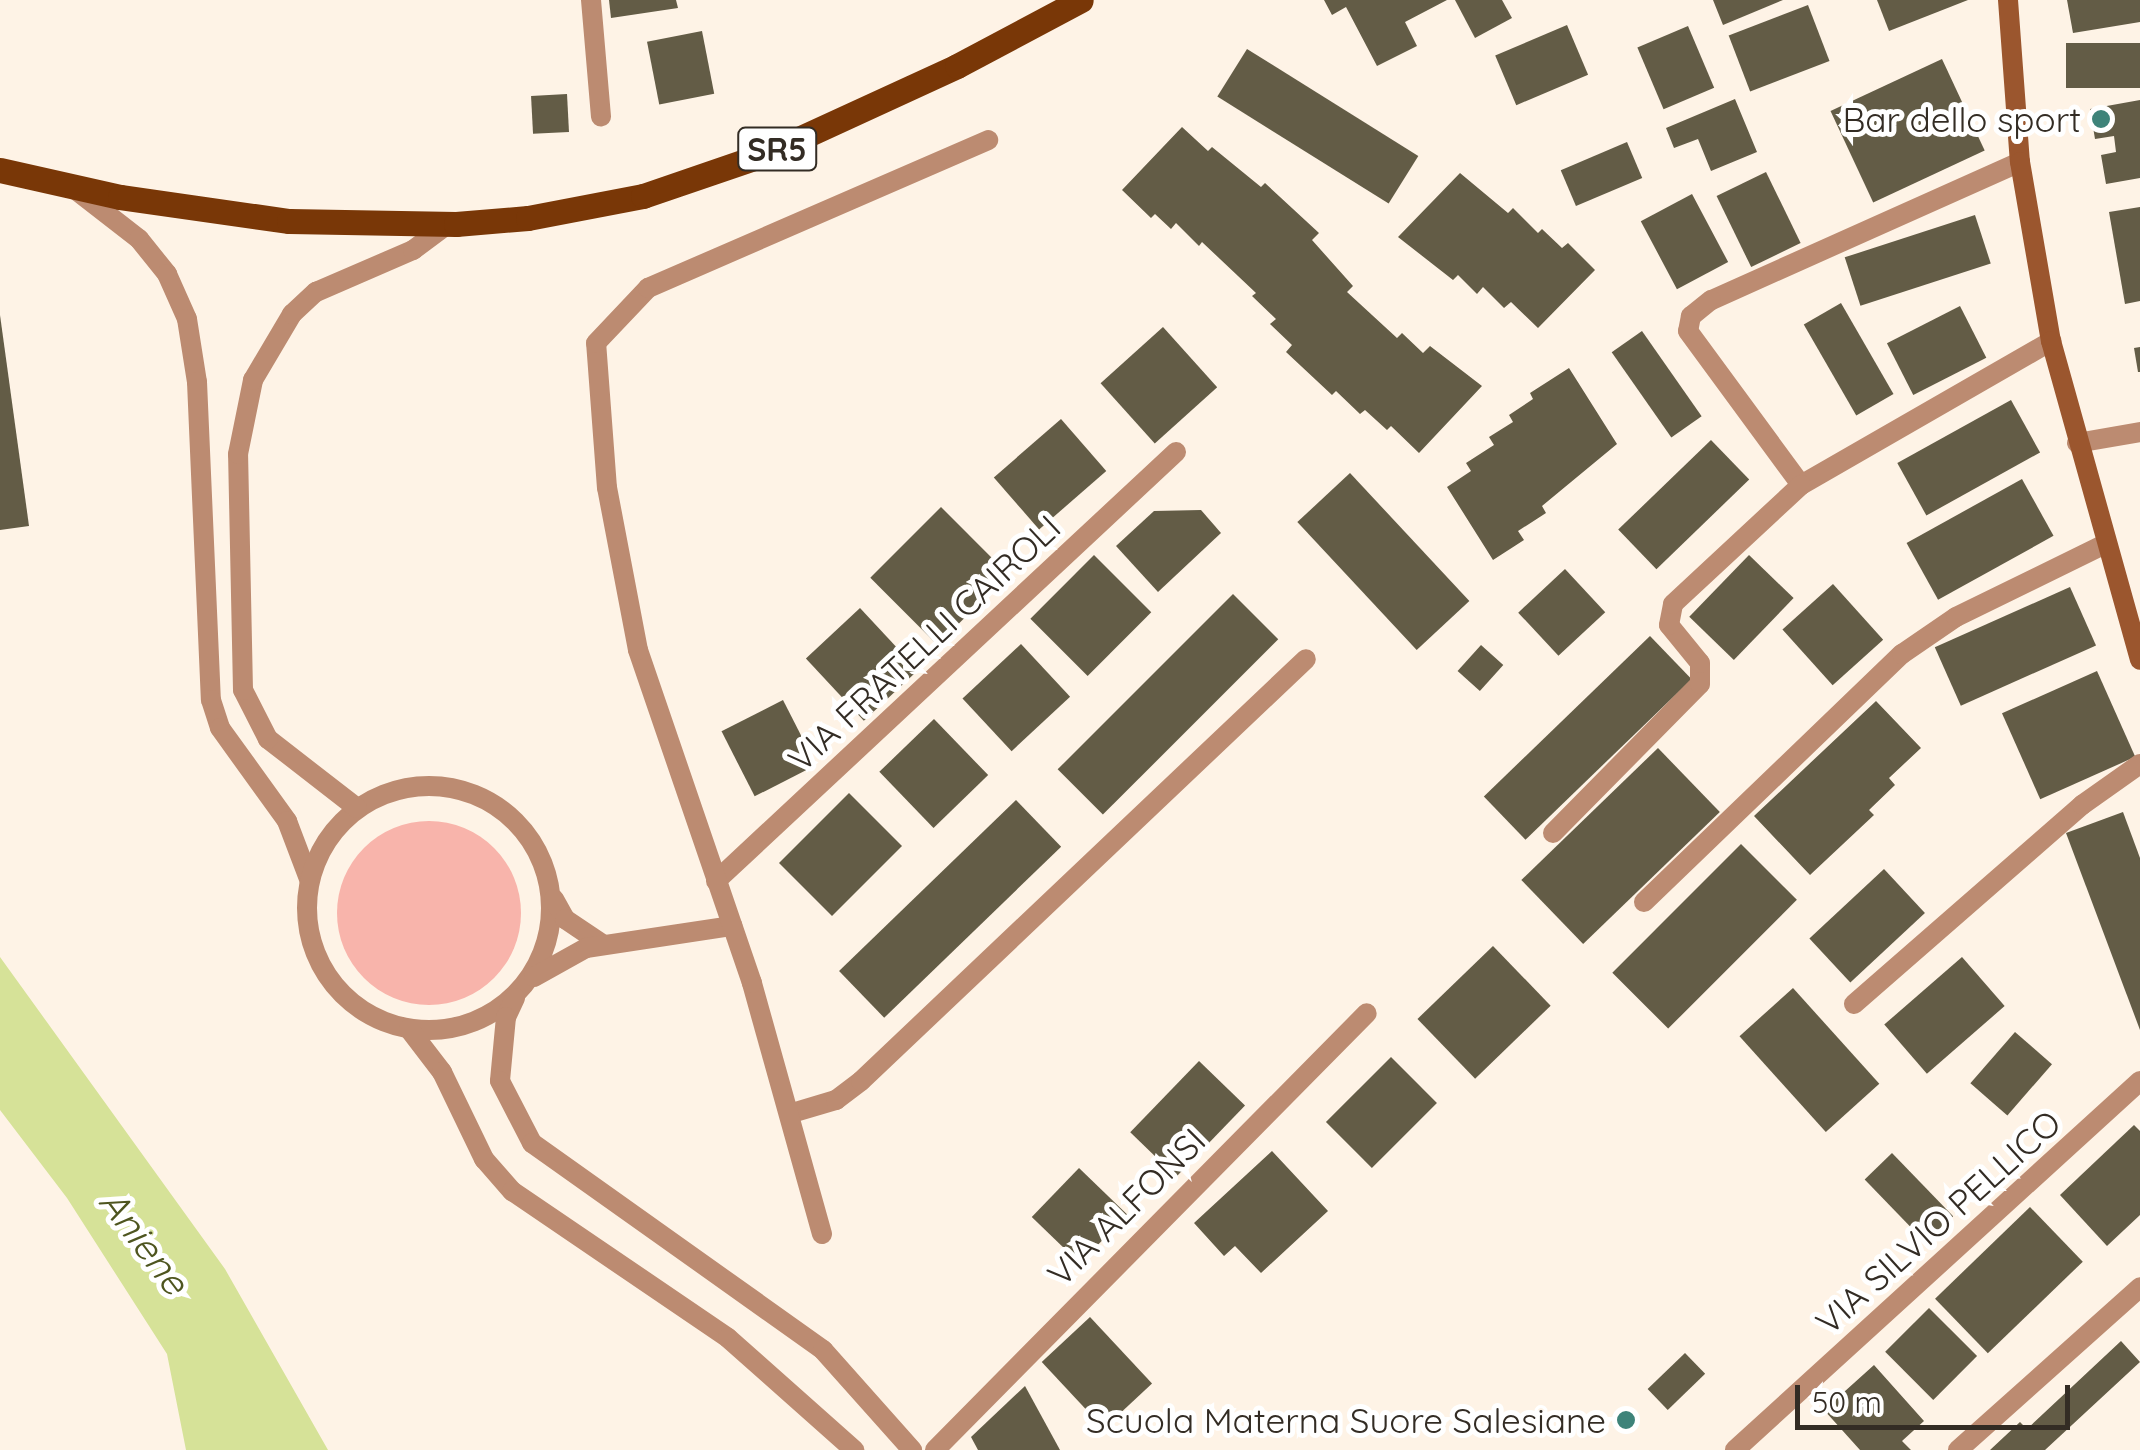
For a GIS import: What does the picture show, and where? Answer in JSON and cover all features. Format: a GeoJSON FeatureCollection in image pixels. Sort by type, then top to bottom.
{"type":"FeatureCollection","features":[{"type":"Feature","properties":{"kind":"main road","name":"SR5"},"geometry":{"type":"LineString","coordinates":[[0,170],[270,220],[448,224],[585,208],[710,175],[906,91],[1081,0]]}},
{"type":"Feature","properties":{"kind":"main road"},"geometry":{"type":"LineString","coordinates":[[2008,0],[2020,162],[2051,341],[2140,660]]}},
{"type":"Feature","properties":{"kind":"street"},"geometry":{"type":"LineString","coordinates":[[592,0],[601,117]]}},
{"type":"Feature","properties":{"kind":"street"},"geometry":{"type":"LineString","coordinates":[[822,1234],[792,1113],[638,650],[607,488],[596,343],[648,288],[988,140]]}},
{"type":"Feature","properties":{"kind":"street"},"geometry":{"type":"LineString","coordinates":[[1800,486],[1694,348],[1691,316],[1710,300],[2020,162]]}},
{"type":"Feature","properties":{"kind":"street"},"geometry":{"type":"LineString","coordinates":[[70,186],[139,239],[167,274],[186,319],[197,382],[211,700],[220,728],[287,821],[309,878]]}},
{"type":"Feature","properties":{"kind":"street"},"geometry":{"type":"LineString","coordinates":[[357,808],[268,739],[243,690],[238,454],[254,380],[292,314],[316,292],[413,250],[448,224]]}},
{"type":"Feature","properties":{"kind":"street"},"geometry":{"type":"LineString","coordinates":[[1553,833],[1700,684],[1700,663],[1669,625],[1673,604],[1800,486],[2051,341]]}},
{"type":"Feature","properties":{"kind":"street"},"geometry":{"type":"LineString","coordinates":[[2077,443],[2140,432]]}},
{"type":"Feature","properties":{"kind":"street","name":"VIA FRATELLI CAIROLI"},"geometry":{"type":"LineString","coordinates":[[716,882],[1176,452]]}},
{"type":"Feature","properties":{"kind":"street"},"geometry":{"type":"LineString","coordinates":[[1644,902],[1902,654],[1970,610],[2105,544]]}},
{"type":"Feature","properties":{"kind":"street"},"geometry":{"type":"LineString","coordinates":[[792,1113],[836,1100],[862,1082],[1306,659]]}},
{"type":"Feature","properties":{"kind":"street"},"geometry":{"type":"LineString","coordinates":[[1854,1004],[2082,806],[2140,764]]}},
{"type":"Feature","properties":{"kind":"street"},"geometry":{"type":"LineString","coordinates":[[602,944],[564,919],[524,830],[470,793],[438,786],[396,790],[357,808],[328,840],[309,878],[306,919],[316,958],[338,992],[370,1016],[409,1029],[468,1024],[572,953],[602,944],[732,926]]}},
{"type":"Feature","properties":{"kind":"street"},"geometry":{"type":"LineString","coordinates":[[553,896],[541,957],[506,1018],[500,1081],[532,1143],[823,1350],[912,1450]]}},
{"type":"Feature","properties":{"kind":"street","name":"VIA ALFONSI"},"geometry":{"type":"LineString","coordinates":[[935,1450],[1367,1014]]}},
{"type":"Feature","properties":{"kind":"street"},"geometry":{"type":"LineString","coordinates":[[409,1029],[442,1072],[484,1159],[512,1191],[728,1338],[854,1450]]}},
{"type":"Feature","properties":{"kind":"street","name":"VIA SILVIO PELLICO"},"geometry":{"type":"LineString","coordinates":[[1735,1450],[2140,1082]]}},
{"type":"Feature","properties":{"kind":"street"},"geometry":{"type":"LineString","coordinates":[[1958,1450],[2140,1287]]}},
{"type":"Feature","properties":{"kind":"shaded area"},"geometry":{"type":"Polygon","coordinates":[[[429,821],[464,828],[494,848],[514,878],[521,913],[514,948],[494,978],[464,998],[429,1005],[394,998],[364,978],[344,948],[337,913],[344,878],[364,848],[394,828],[429,821]]]}},
{"type":"Feature","properties":{"kind":"water","name":"Aniene"},"geometry":{"type":"Polygon","coordinates":[[[0,957],[225,1269],[328,1450],[186,1450],[167,1354],[67,1198],[0,1110],[0,957]]]}},
{"type":"Feature","properties":{"kind":"building"},"geometry":{"type":"Polygon","coordinates":[[[609,0],[676,0],[678,8],[611,18],[609,0]]]}},
{"type":"Feature","properties":{"kind":"building"},"geometry":{"type":"Polygon","coordinates":[[[1324,0],[1447,0],[1405,22],[1417,46],[1377,66],[1346,7],[1332,15],[1324,0]]]}},
{"type":"Feature","properties":{"kind":"building"},"geometry":{"type":"Polygon","coordinates":[[[1455,0],[1502,0],[1512,18],[1475,38],[1455,0]]]}},
{"type":"Feature","properties":{"kind":"building"},"geometry":{"type":"Polygon","coordinates":[[[1713,0],[1783,0],[1723,25],[1713,0]]]}},
{"type":"Feature","properties":{"kind":"building"},"geometry":{"type":"Polygon","coordinates":[[[1877,0],[1968,0],[1889,31],[1877,0]]]}},
{"type":"Feature","properties":{"kind":"building"},"geometry":{"type":"Polygon","coordinates":[[[2067,0],[2140,0],[2140,22],[2073,33],[2067,0]]]}},
{"type":"Feature","properties":{"kind":"building"},"geometry":{"type":"Polygon","coordinates":[[[1808,5],[1830,61],[1750,91],[1729,35],[1808,5]]]}},
{"type":"Feature","properties":{"kind":"building"},"geometry":{"type":"Polygon","coordinates":[[[1567,25],[1588,75],[1516,105],[1495,55],[1567,25]]]}},
{"type":"Feature","properties":{"kind":"building"},"geometry":{"type":"Polygon","coordinates":[[[1688,26],[1714,88],[1664,109],[1637,47],[1688,26]]]}},
{"type":"Feature","properties":{"kind":"building"},"geometry":{"type":"Polygon","coordinates":[[[702,31],[714,94],[659,105],[647,42],[702,31]]]}},
{"type":"Feature","properties":{"kind":"building"},"geometry":{"type":"Polygon","coordinates":[[[2066,43],[2140,43],[2140,88],[2066,88],[2066,43]]]}},
{"type":"Feature","properties":{"kind":"building"},"geometry":{"type":"Polygon","coordinates":[[[1247,49],[1418,156],[1389,204],[1217,96],[1247,49]]]}},
{"type":"Feature","properties":{"kind":"building"},"geometry":{"type":"Polygon","coordinates":[[[1942,59],[1985,151],[1873,203],[1831,111],[1942,59]]]}},
{"type":"Feature","properties":{"kind":"building"},"geometry":{"type":"Polygon","coordinates":[[[567,94],[569,132],[533,134],[531,96],[567,94]]]}},
{"type":"Feature","properties":{"kind":"building"},"geometry":{"type":"Polygon","coordinates":[[[1735,99],[1757,152],[1711,171],[1698,139],[1674,148],[1666,128],[1735,99]]]}},
{"type":"Feature","properties":{"kind":"building"},"geometry":{"type":"Polygon","coordinates":[[[2140,100],[2140,178],[2106,184],[2101,155],[2116,152],[2114,136],[2095,139],[2090,109],[2140,100]]]}},
{"type":"Feature","properties":{"kind":"building"},"geometry":{"type":"Polygon","coordinates":[[[1182,127],[1208,151],[1212,147],[1261,187],[1265,183],[1319,233],[1312,240],[1353,286],[1347,292],[1397,338],[1402,333],[1423,353],[1430,346],[1482,386],[1419,453],[1391,426],[1387,430],[1365,410],[1360,414],[1336,391],[1332,395],[1286,352],[1292,345],[1270,324],[1276,319],[1252,296],[1256,293],[1202,242],[1199,246],[1176,223],[1171,229],[1155,214],[1151,218],[1122,190],[1182,127]]]}},
{"type":"Feature","properties":{"kind":"building"},"geometry":{"type":"Polygon","coordinates":[[[1627,142],[1642,178],[1576,206],[1561,170],[1627,142]]]}},
{"type":"Feature","properties":{"kind":"building"},"geometry":{"type":"Polygon","coordinates":[[[1766,172],[1801,243],[1751,267],[1717,196],[1766,172]]]}},
{"type":"Feature","properties":{"kind":"building"},"geometry":{"type":"Polygon","coordinates":[[[1460,173],[1508,213],[1513,208],[1538,233],[1542,229],[1562,248],[1568,243],[1595,270],[1538,328],[1511,302],[1504,308],[1483,287],[1477,294],[1458,275],[1453,280],[1398,237],[1460,173]]]}},
{"type":"Feature","properties":{"kind":"building"},"geometry":{"type":"Polygon","coordinates":[[[1692,194],[1728,262],[1677,289],[1641,221],[1692,194]]]}},
{"type":"Feature","properties":{"kind":"building"},"geometry":{"type":"Polygon","coordinates":[[[2140,207],[2140,301],[2125,304],[2109,212],[2140,207]]]}},
{"type":"Feature","properties":{"kind":"building"},"geometry":{"type":"Polygon","coordinates":[[[1975,215],[1991,264],[1860,306],[1845,257],[1975,215]]]}},
{"type":"Feature","properties":{"kind":"building"},"geometry":{"type":"Polygon","coordinates":[[[1841,303],[1894,394],[1856,415],[1804,324],[1841,303]]]}},
{"type":"Feature","properties":{"kind":"building"},"geometry":{"type":"Polygon","coordinates":[[[1960,306],[1986,358],[1913,395],[1887,343],[1960,306]]]}},
{"type":"Feature","properties":{"kind":"building"},"geometry":{"type":"Polygon","coordinates":[[[0,315],[29,526],[0,530],[0,315]]]}},
{"type":"Feature","properties":{"kind":"building"},"geometry":{"type":"Polygon","coordinates":[[[1163,327],[1217,387],[1155,443],[1101,383],[1163,327]]]}},
{"type":"Feature","properties":{"kind":"building"},"geometry":{"type":"Polygon","coordinates":[[[1642,331],[1702,416],[1671,437],[1612,352],[1642,331]]]}},
{"type":"Feature","properties":{"kind":"building"},"geometry":{"type":"Polygon","coordinates":[[[2140,347],[2140,372],[2138,372],[2134,348],[2140,347]]]}},
{"type":"Feature","properties":{"kind":"building"},"geometry":{"type":"Polygon","coordinates":[[[1569,368],[1617,444],[1542,506],[1546,513],[1518,531],[1524,540],[1493,560],[1447,487],[1471,471],[1466,463],[1494,445],[1489,437],[1513,422],[1509,415],[1533,399],[1530,393],[1569,368]]]}},
{"type":"Feature","properties":{"kind":"building"},"geometry":{"type":"Polygon","coordinates":[[[2011,400],[2040,452],[1926,516],[1897,463],[2011,400]]]}},
{"type":"Feature","properties":{"kind":"building"},"geometry":{"type":"Polygon","coordinates":[[[1061,419],[1106,471],[1039,529],[994,477],[1061,419]]]}},
{"type":"Feature","properties":{"kind":"building"},"geometry":{"type":"Polygon","coordinates":[[[1711,440],[1749,480],[1656,569],[1618,530],[1711,440]]]}},
{"type":"Feature","properties":{"kind":"building"},"geometry":{"type":"Polygon","coordinates":[[[1350,473],[1469,601],[1417,650],[1297,522],[1350,473]]]}},
{"type":"Feature","properties":{"kind":"building"},"geometry":{"type":"Polygon","coordinates":[[[2022,479],[2054,536],[1938,600],[1907,543],[2022,479]]]}},
{"type":"Feature","properties":{"kind":"building"},"geometry":{"type":"Polygon","coordinates":[[[941,507],[1008,574],[937,645],[870,578],[941,507]]]}},
{"type":"Feature","properties":{"kind":"building"},"geometry":{"type":"Polygon","coordinates":[[[1201,510],[1221,533],[1158,592],[1116,546],[1154,511],[1201,510]]]}},
{"type":"Feature","properties":{"kind":"building"},"geometry":{"type":"Polygon","coordinates":[[[1094,555],[1151,612],[1088,676],[1030,619],[1094,555]]]}},
{"type":"Feature","properties":{"kind":"building"},"geometry":{"type":"Polygon","coordinates":[[[1749,555],[1794,598],[1734,660],[1689,617],[1749,555]]]}},
{"type":"Feature","properties":{"kind":"building"},"geometry":{"type":"Polygon","coordinates":[[[1565,569],[1605,612],[1558,656],[1518,613],[1565,569]]]}},
{"type":"Feature","properties":{"kind":"building"},"geometry":{"type":"Polygon","coordinates":[[[1833,584],[1883,640],[1833,685],[1782,630],[1833,584]]]}},
{"type":"Feature","properties":{"kind":"building"},"geometry":{"type":"Polygon","coordinates":[[[2070,587],[2096,645],[1961,706],[1935,647],[2070,587]]]}},
{"type":"Feature","properties":{"kind":"building"},"geometry":{"type":"Polygon","coordinates":[[[1233,594],[1278,639],[1103,815],[1058,769],[1233,594]]]}},
{"type":"Feature","properties":{"kind":"building"},"geometry":{"type":"Polygon","coordinates":[[[860,608],[918,670],[864,721],[806,658],[860,608]]]}},
{"type":"Feature","properties":{"kind":"building"},"geometry":{"type":"Polygon","coordinates":[[[1650,636],[1692,679],[1526,840],[1484,796],[1650,636]]]}},
{"type":"Feature","properties":{"kind":"building"},"geometry":{"type":"Polygon","coordinates":[[[1021,644],[1070,697],[1012,751],[962,699],[1021,644]]]}},
{"type":"Feature","properties":{"kind":"building"},"geometry":{"type":"Polygon","coordinates":[[[1481,645],[1503,665],[1480,691],[1458,671],[1481,645]]]}},
{"type":"Feature","properties":{"kind":"building"},"geometry":{"type":"Polygon","coordinates":[[[2097,671],[2135,757],[2040,799],[2002,713],[2097,671]]]}},
{"type":"Feature","properties":{"kind":"building"},"geometry":{"type":"Polygon","coordinates":[[[783,700],[816,765],[755,796],[722,731],[783,700]]]}},
{"type":"Feature","properties":{"kind":"building"},"geometry":{"type":"Polygon","coordinates":[[[1876,701],[1921,748],[1889,778],[1895,785],[1869,810],[1874,815],[1810,875],[1754,816],[1876,701]]]}},
{"type":"Feature","properties":{"kind":"building"},"geometry":{"type":"Polygon","coordinates":[[[934,719],[988,775],[934,828],[879,772],[934,719]]]}},
{"type":"Feature","properties":{"kind":"building"},"geometry":{"type":"Polygon","coordinates":[[[1658,748],[1720,812],[1583,944],[1521,880],[1658,748]]]}},
{"type":"Feature","properties":{"kind":"building"},"geometry":{"type":"Polygon","coordinates":[[[849,793],[902,846],[832,916],[779,863],[849,793]]]}},
{"type":"Feature","properties":{"kind":"building"},"geometry":{"type":"Polygon","coordinates":[[[1016,800],[1061,847],[884,1018],[839,971],[1016,800]]]}},
{"type":"Feature","properties":{"kind":"building"},"geometry":{"type":"Polygon","coordinates":[[[2123,812],[2140,858],[2140,1030],[2066,833],[2123,812]]]}},
{"type":"Feature","properties":{"kind":"building"},"geometry":{"type":"Polygon","coordinates":[[[1741,844],[1797,900],[1668,1029],[1612,973],[1741,844]]]}},
{"type":"Feature","properties":{"kind":"building"},"geometry":{"type":"Polygon","coordinates":[[[1884,869],[1925,913],[1850,982],[1809,939],[1884,869]]]}},
{"type":"Feature","properties":{"kind":"building"},"geometry":{"type":"Polygon","coordinates":[[[1493,946],[1551,1006],[1475,1079],[1417,1019],[1493,946]]]}},
{"type":"Feature","properties":{"kind":"building"},"geometry":{"type":"Polygon","coordinates":[[[1962,957],[2005,1006],[1927,1074],[1884,1025],[1962,957]]]}},
{"type":"Feature","properties":{"kind":"building"},"geometry":{"type":"Polygon","coordinates":[[[1793,988],[1879,1084],[1826,1132],[1739,1036],[1793,988]]]}},
{"type":"Feature","properties":{"kind":"building"},"geometry":{"type":"Polygon","coordinates":[[[2015,1032],[2052,1064],[2007,1115],[1970,1083],[2015,1032]]]}},
{"type":"Feature","properties":{"kind":"building"},"geometry":{"type":"Polygon","coordinates":[[[1391,1057],[1437,1103],[1372,1168],[1326,1122],[1391,1057]]]}},
{"type":"Feature","properties":{"kind":"building"},"geometry":{"type":"Polygon","coordinates":[[[1199,1061],[1245,1105],[1176,1177],[1130,1132],[1199,1061]]]}},
{"type":"Feature","properties":{"kind":"building"},"geometry":{"type":"Polygon","coordinates":[[[2134,1125],[2140,1131],[2140,1215],[2107,1246],[2060,1195],[2134,1125]]]}},
{"type":"Feature","properties":{"kind":"building"},"geometry":{"type":"Polygon","coordinates":[[[1272,1151],[1328,1211],[1261,1273],[1235,1246],[1224,1256],[1194,1223],[1272,1151]]]}},
{"type":"Feature","properties":{"kind":"building"},"geometry":{"type":"Polygon","coordinates":[[[1892,1153],[1953,1216],[1926,1243],[1865,1179],[1892,1153]]]}},
{"type":"Feature","properties":{"kind":"building"},"geometry":{"type":"Polygon","coordinates":[[[1079,1168],[1127,1215],[1080,1263],[1032,1217],[1079,1168]]]}},
{"type":"Feature","properties":{"kind":"building"},"geometry":{"type":"Polygon","coordinates":[[[2030,1207],[2083,1262],[1988,1353],[1935,1299],[2030,1207]]]}},
{"type":"Feature","properties":{"kind":"building"},"geometry":{"type":"Polygon","coordinates":[[[1929,1308],[1977,1356],[1933,1400],[1885,1352],[1929,1308]]]}},
{"type":"Feature","properties":{"kind":"building"},"geometry":{"type":"Polygon","coordinates":[[[1090,1317],[1152,1384],[1104,1429],[1042,1362],[1090,1317]]]}},
{"type":"Feature","properties":{"kind":"building"},"geometry":{"type":"Polygon","coordinates":[[[2121,1341],[2140,1362],[2045,1450],[1990,1450],[2020,1422],[2027,1429],[2121,1341]]]}},
{"type":"Feature","properties":{"kind":"building"},"geometry":{"type":"Polygon","coordinates":[[[1685,1353],[1705,1374],[1668,1410],[1648,1389],[1685,1353]]]}},
{"type":"Feature","properties":{"kind":"building"},"geometry":{"type":"Polygon","coordinates":[[[1874,1365],[1924,1421],[1902,1441],[1911,1450],[1860,1450],[1824,1410],[1874,1365]]]}},
{"type":"Feature","properties":{"kind":"building"},"geometry":{"type":"Polygon","coordinates":[[[1025,1386],[1060,1450],[978,1450],[971,1437],[1025,1386]]]}},
{"type":"Feature","properties":{"kind":"place","name":"Bar dello sport"},"geometry":{"type":"Point","coordinates":[2101,119]}},
{"type":"Feature","properties":{"kind":"place","name":"Scuola Materna Suore Salesiane"},"geometry":{"type":"Point","coordinates":[1626,1420]}}]}
